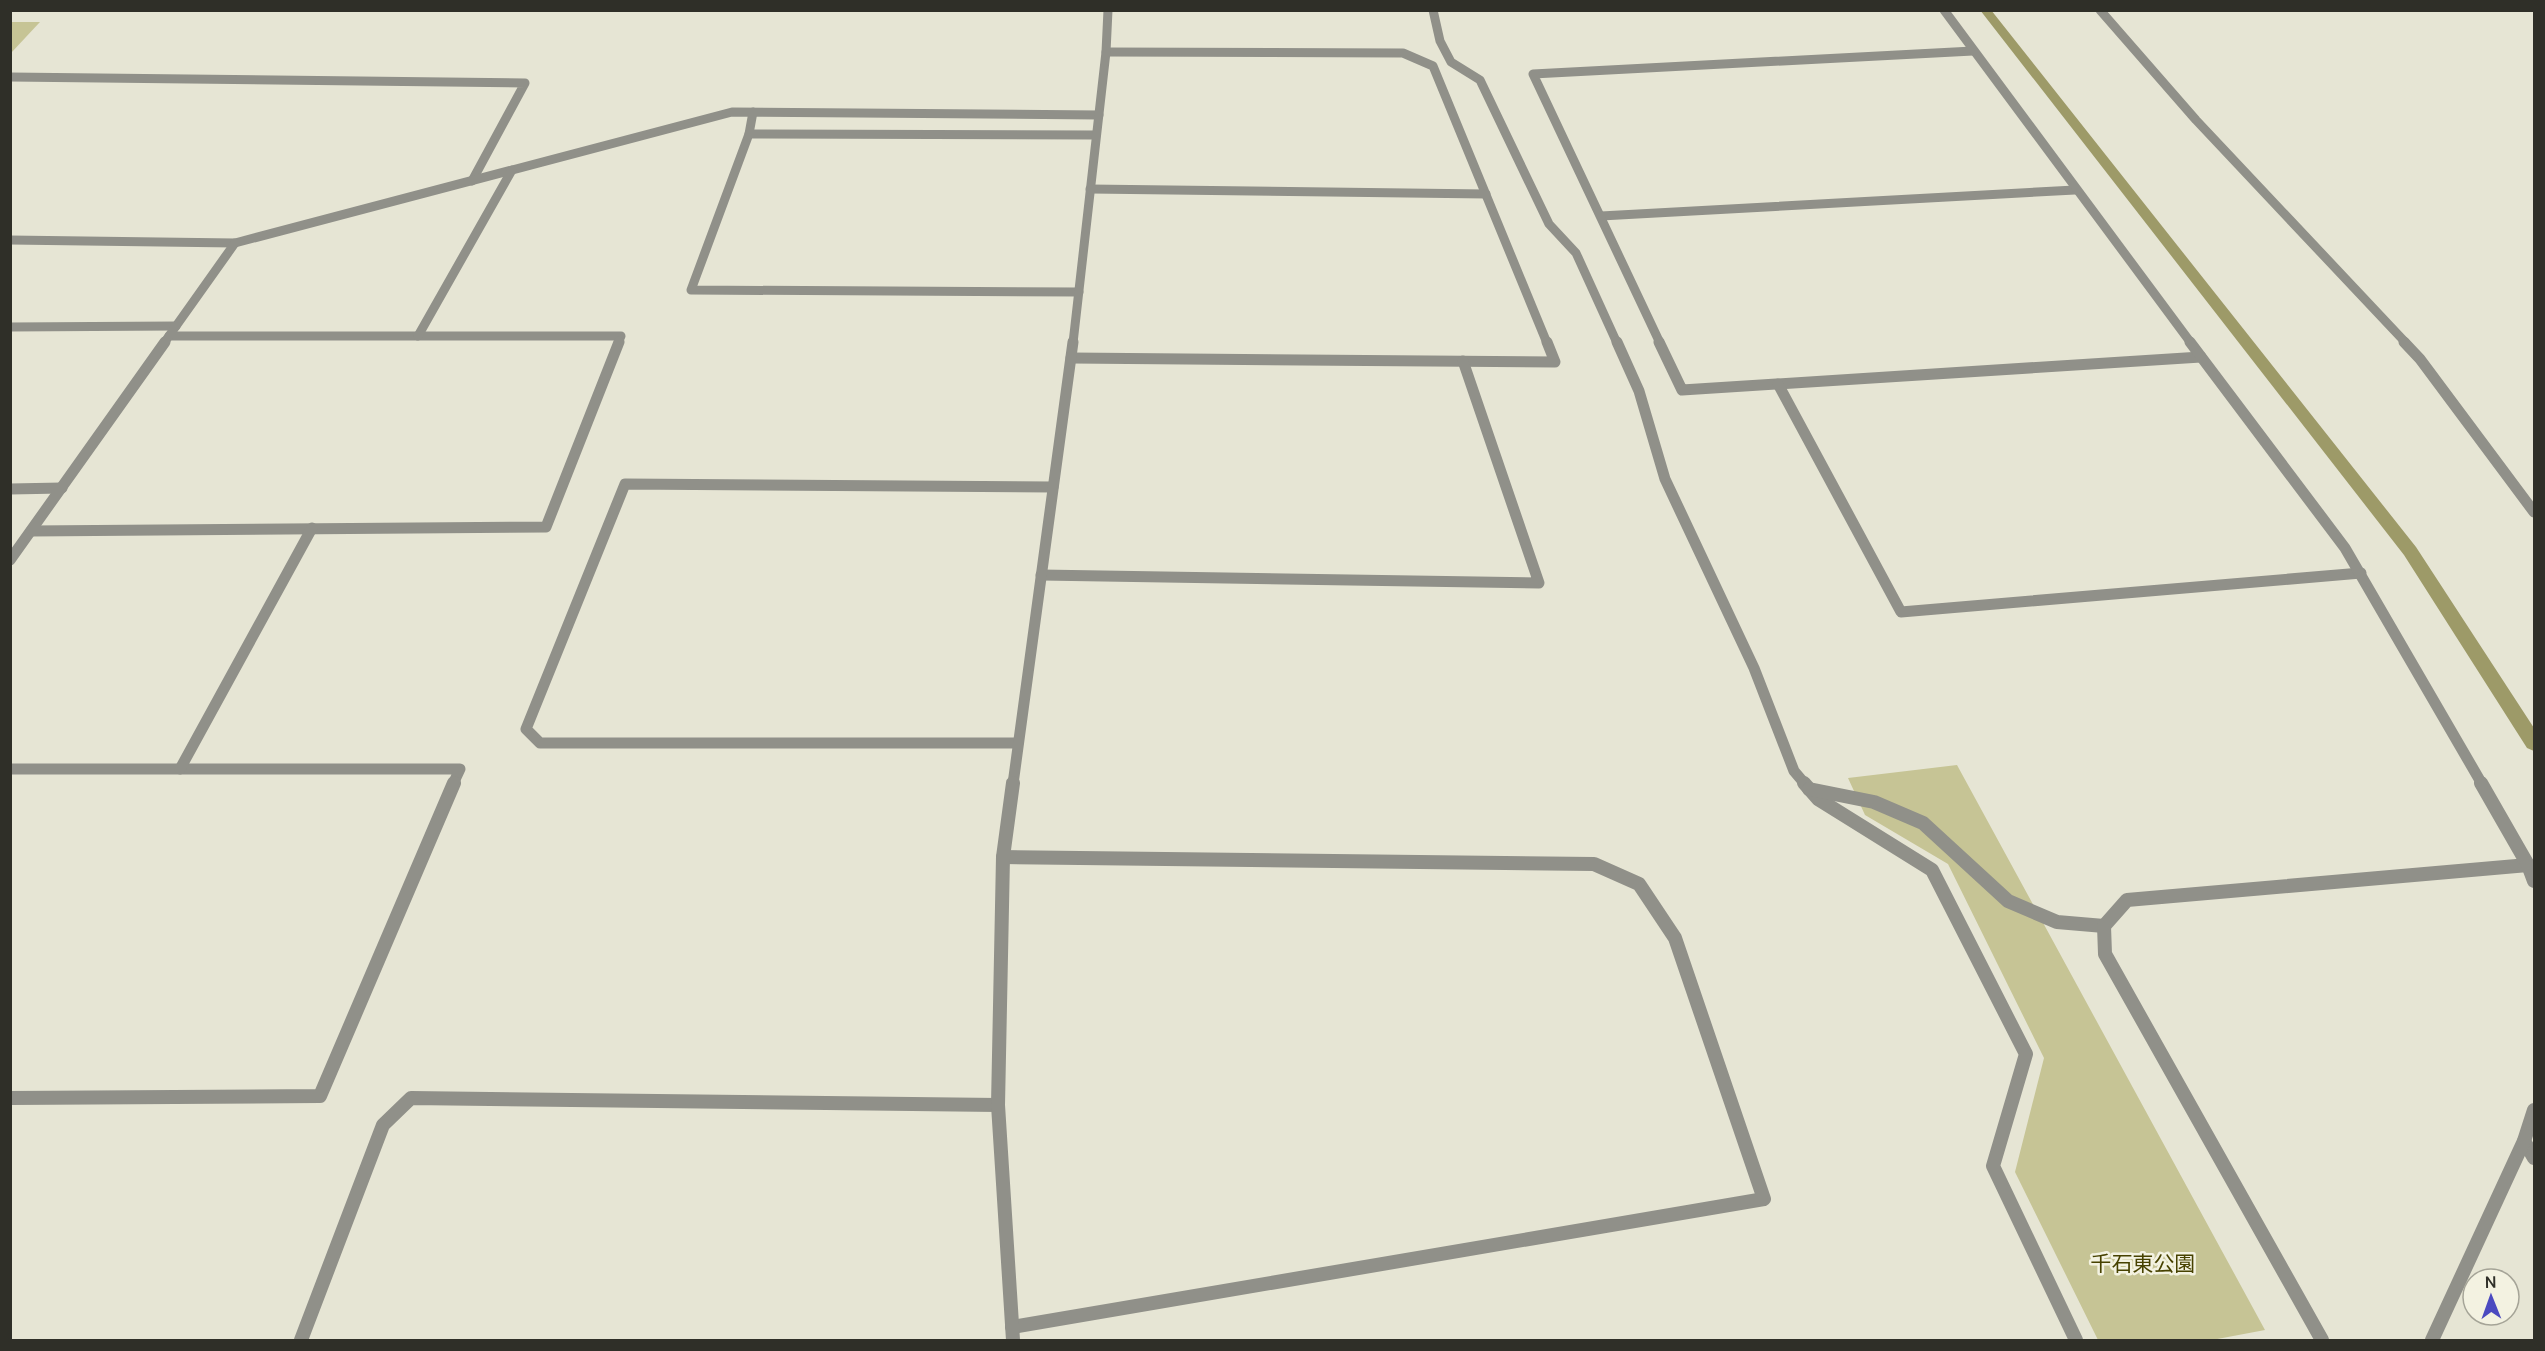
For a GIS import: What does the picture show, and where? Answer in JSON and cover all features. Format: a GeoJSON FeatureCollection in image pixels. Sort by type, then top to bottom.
{"type":"FeatureCollection","features":[{"type":"Feature","properties":{"kind":"street"},"geometry":{"type":"LineString","coordinates":[[1003,857],[1594,864],[1639,884],[1675,938],[1764,1199],[1012,1334],[998,1105],[1003,857],[1071,358],[1106,51],[1108,10]]}},
{"type":"Feature","properties":{"kind":"street"},"geometry":{"type":"LineString","coordinates":[[1432,10],[1440,40],[1451,63],[1480,80],[1549,224],[1576,253],[1639,391],[1665,478],[1754,668],[1794,771],[1818,798],[1932,870],[2026,1054],[1993,1166],[2076,1341]]}},
{"type":"Feature","properties":{"kind":"street"},"geometry":{"type":"LineString","coordinates":[[1944,10],[2075,190],[2280,460],[2361,573],[2535,881]]}},
{"type":"Feature","properties":{"kind":"street"},"geometry":{"type":"LineString","coordinates":[[2100,10],[2196,120],[2420,359],[2535,513]]}},
{"type":"Feature","properties":{"kind":"street"},"geometry":{"type":"LineString","coordinates":[[1071,358],[1555,362],[1433,66],[1403,53],[1106,51]]}},
{"type":"Feature","properties":{"kind":"street"},"geometry":{"type":"LineString","coordinates":[[1973,51],[1533,74],[1682,390],[2201,357]]}},
{"type":"Feature","properties":{"kind":"street"},"geometry":{"type":"LineString","coordinates":[[10,77],[525,83],[472,181]]}},
{"type":"Feature","properties":{"kind":"street"},"geometry":{"type":"LineString","coordinates":[[10,240],[235,243],[732,112],[1099,115]]}},
{"type":"Feature","properties":{"kind":"street"},"geometry":{"type":"LineString","coordinates":[[753,112],[749,134],[691,290],[1079,292]]}},
{"type":"Feature","properties":{"kind":"street"},"geometry":{"type":"LineString","coordinates":[[749,134],[1096,135]]}},
{"type":"Feature","properties":{"kind":"street"},"geometry":{"type":"LineString","coordinates":[[418,336],[512,170]]}},
{"type":"Feature","properties":{"kind":"street"},"geometry":{"type":"LineString","coordinates":[[1090,189],[1486,194]]}},
{"type":"Feature","properties":{"kind":"street"},"geometry":{"type":"LineString","coordinates":[[1600,216],[2075,190]]}},
{"type":"Feature","properties":{"kind":"street"},"geometry":{"type":"LineString","coordinates":[[10,560],[235,243]]}},
{"type":"Feature","properties":{"kind":"street"},"geometry":{"type":"LineString","coordinates":[[10,327],[176,326]]}},
{"type":"Feature","properties":{"kind":"street"},"geometry":{"type":"LineString","coordinates":[[31,531],[546,527],[621,336],[170,336]]}},
{"type":"Feature","properties":{"kind":"street"},"geometry":{"type":"LineString","coordinates":[[1041,575],[1539,584],[1463,361]]}},
{"type":"Feature","properties":{"kind":"street"},"geometry":{"type":"LineString","coordinates":[[1778,384],[1901,612],[2361,573]]}},
{"type":"Feature","properties":{"kind":"street"},"geometry":{"type":"LineString","coordinates":[[1018,743],[540,743],[526,729],[625,484],[1053,487]]}},
{"type":"Feature","properties":{"kind":"street"},"geometry":{"type":"LineString","coordinates":[[10,489],[62,488]]}},
{"type":"Feature","properties":{"kind":"street"},"geometry":{"type":"LineString","coordinates":[[180,769],[312,528]]}},
{"type":"Feature","properties":{"kind":"street"},"geometry":{"type":"LineString","coordinates":[[10,769],[459,769],[321,1096],[10,1098]]}},
{"type":"Feature","properties":{"kind":"street"},"geometry":{"type":"LineString","coordinates":[[1809,789],[1874,802],[1923,823],[2008,901],[2057,922],[2104,927]]}},
{"type":"Feature","properties":{"kind":"street"},"geometry":{"type":"LineString","coordinates":[[2322,1341],[2104,954],[2104,927],[2127,900],[2528,865]]}},
{"type":"Feature","properties":{"kind":"street"},"geometry":{"type":"LineString","coordinates":[[301,1341],[383,1125],[411,1098],[998,1105]]}},
{"type":"Feature","properties":{"kind":"street"},"geometry":{"type":"LineString","coordinates":[[2432,1341],[2524,1141],[2535,1110]]}},
{"type":"Feature","properties":{"kind":"street"},"geometry":{"type":"LineString","coordinates":[[2524,1141],[2535,1158]]}},
{"type":"Feature","properties":{"kind":"green space"},"geometry":{"type":"Polygon","coordinates":[[[10,22],[40,22],[11,53],[10,22]]]}},
{"type":"Feature","properties":{"kind":"green space","name":"千石東公園"},"geometry":{"type":"Polygon","coordinates":[[[1957,765],[2265,1330],[2212,1340],[2098,1340],[2015,1172],[2044,1058],[1948,864],[1865,815],[1848,778],[1957,765]]]}},
{"type":"Feature","properties":{"kind":"waterway"},"geometry":{"type":"LineString","coordinates":[[1985,10],[2410,551],[2534,743]]}}]}
